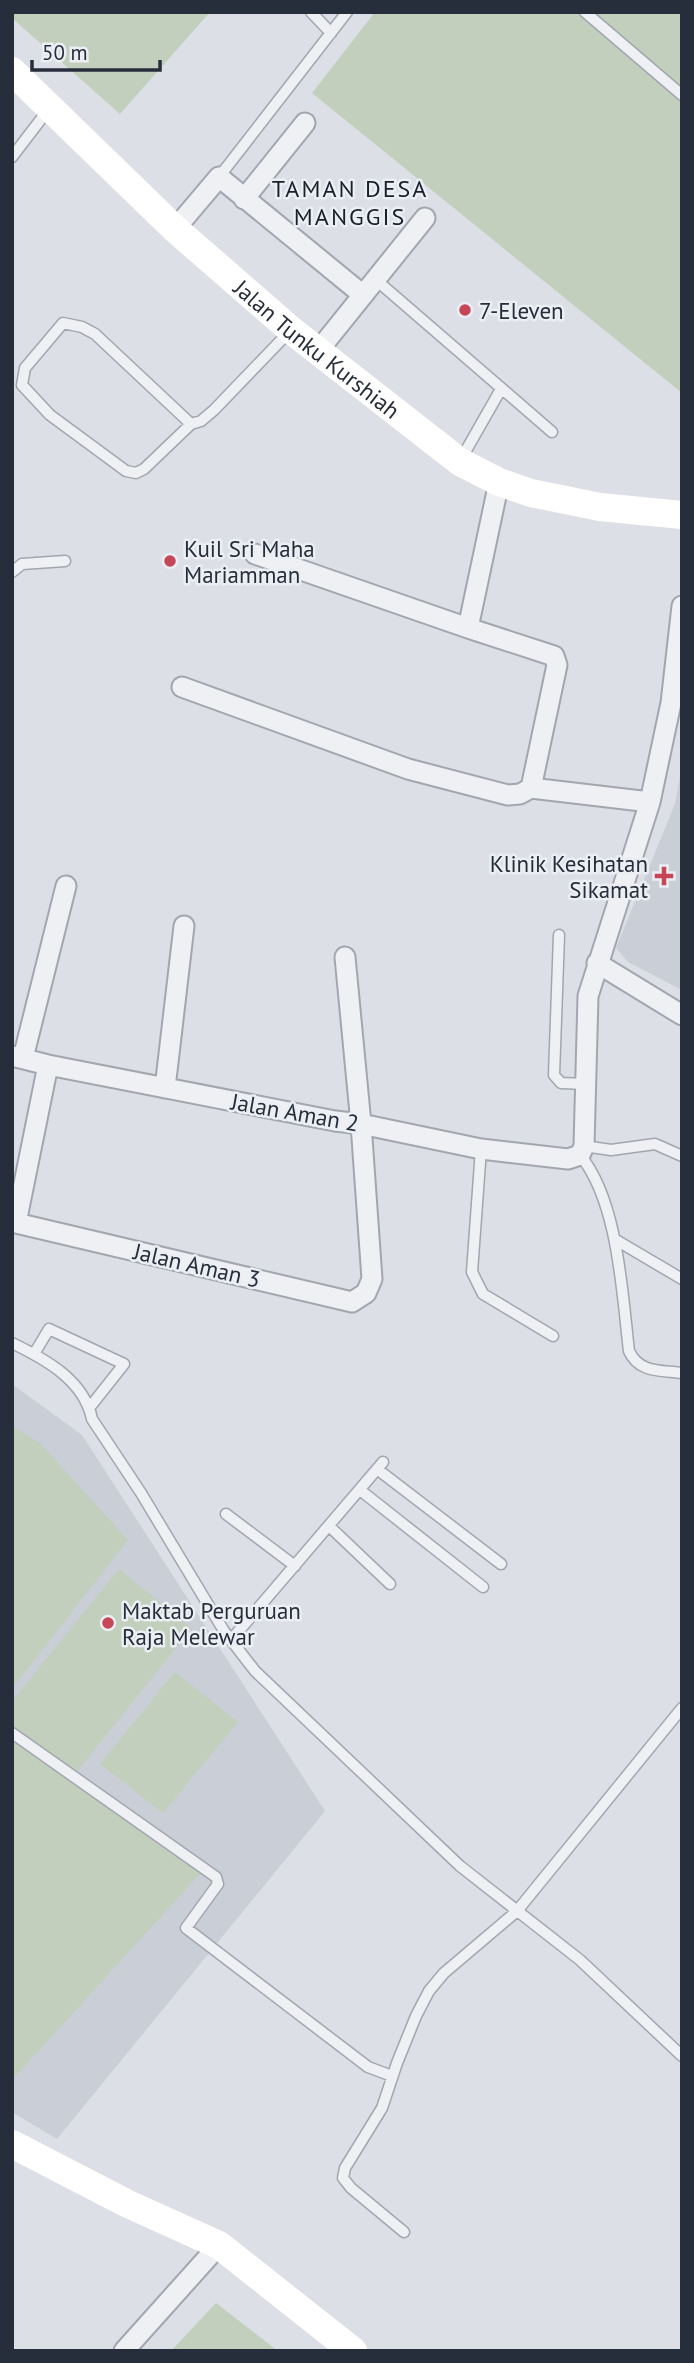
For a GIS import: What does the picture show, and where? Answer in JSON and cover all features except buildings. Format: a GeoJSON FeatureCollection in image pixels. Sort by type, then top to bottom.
{"type":"FeatureCollection","features":[{"type":"Feature","properties":{"kind":"main road","name":"Jalan Tunku Kurshiah"},"geometry":{"type":"LineString","coordinates":[[12,71],[175,229],[291,330],[460,462],[499,482],[531,493],[600,508],[682,515]]}},
{"type":"Feature","properties":{"kind":"main road"},"geometry":{"type":"LineString","coordinates":[[12,2144],[128,2204],[219,2245],[353,2351]]}},
{"type":"Feature","properties":{"kind":"street"},"geometry":{"type":"LineString","coordinates":[[244,199],[305,123]]}},
{"type":"Feature","properties":{"kind":"street"},"geometry":{"type":"LineString","coordinates":[[175,229],[219,177],[363,295]]}},
{"type":"Feature","properties":{"kind":"street"},"geometry":{"type":"LineString","coordinates":[[318,351],[425,218]]}},
{"type":"Feature","properties":{"kind":"street"},"geometry":{"type":"LineString","coordinates":[[468,628],[499,482]]}},
{"type":"Feature","properties":{"kind":"street"},"geometry":{"type":"LineString","coordinates":[[255,554],[554,656],[557,665],[531,788]]}},
{"type":"Feature","properties":{"kind":"street"},"geometry":{"type":"LineString","coordinates":[[582,1150],[588,996],[650,802],[677,705],[682,607]]}},
{"type":"Feature","properties":{"kind":"street"},"geometry":{"type":"LineString","coordinates":[[182,687],[408,769],[508,795],[520,794],[531,788],[650,802]]}},
{"type":"Feature","properties":{"kind":"street"},"geometry":{"type":"LineString","coordinates":[[18,1057],[66,886]]}},
{"type":"Feature","properties":{"kind":"street"},"geometry":{"type":"LineString","coordinates":[[165,1088],[184,926]]}},
{"type":"Feature","properties":{"kind":"street"},"geometry":{"type":"LineString","coordinates":[[345,957],[361,1124]]}},
{"type":"Feature","properties":{"kind":"street"},"geometry":{"type":"LineString","coordinates":[[597,962],[682,1015]]}},
{"type":"Feature","properties":{"kind":"street","name":"Jalan Aman 2"},"geometry":{"type":"LineString","coordinates":[[18,1057],[481,1149],[568,1159],[582,1150]]}},
{"type":"Feature","properties":{"kind":"street","name":"Jalan Aman 3"},"geometry":{"type":"LineString","coordinates":[[48,1065],[16,1223],[352,1302],[366,1293],[372,1279],[361,1124]]}},
{"type":"Feature","properties":{"kind":"street"},"geometry":{"type":"LineString","coordinates":[[124,2351],[219,2245]]}},
{"type":"Feature","properties":{"kind":"lane"},"geometry":{"type":"LineString","coordinates":[[311,12],[331,33]]}},
{"type":"Feature","properties":{"kind":"lane"},"geometry":{"type":"LineString","coordinates":[[219,177],[347,12]]}},
{"type":"Feature","properties":{"kind":"lane"},"geometry":{"type":"LineString","coordinates":[[585,12],[682,95]]}},
{"type":"Feature","properties":{"kind":"lane"},"geometry":{"type":"LineString","coordinates":[[12,157],[51,107]]}},
{"type":"Feature","properties":{"kind":"lane"},"geometry":{"type":"LineString","coordinates":[[376,279],[552,432]]}},
{"type":"Feature","properties":{"kind":"lane"},"geometry":{"type":"LineString","coordinates":[[191,424],[95,334],[82,327],[64,323],[25,368],[22,385],[50,415],[126,471],[135,473],[144,469],[191,424],[201,421],[214,410],[291,330]]}},
{"type":"Feature","properties":{"kind":"lane"},"geometry":{"type":"LineString","coordinates":[[460,462],[501,388]]}},
{"type":"Feature","properties":{"kind":"lane"},"geometry":{"type":"LineString","coordinates":[[12,572],[22,564],[65,561]]}},
{"type":"Feature","properties":{"kind":"lane"},"geometry":{"type":"LineString","coordinates":[[559,935],[554,1075],[561,1083],[586,1084]]}},
{"type":"Feature","properties":{"kind":"lane"},"geometry":{"type":"LineString","coordinates":[[682,1156],[655,1144],[611,1150],[582,1150],[592,1169],[616,1240],[629,1351],[634,1361],[642,1367],[682,1373]]}},
{"type":"Feature","properties":{"kind":"lane"},"geometry":{"type":"LineString","coordinates":[[481,1149],[472,1272],[483,1294],[553,1336]]}},
{"type":"Feature","properties":{"kind":"lane"},"geometry":{"type":"LineString","coordinates":[[616,1240],[682,1279]]}},
{"type":"Feature","properties":{"kind":"lane"},"geometry":{"type":"LineString","coordinates":[[34,1353],[49,1329],[124,1364],[90,1407]]}},
{"type":"Feature","properties":{"kind":"lane"},"geometry":{"type":"LineString","coordinates":[[12,1343],[34,1353],[74,1383],[90,1407],[92,1419],[232,1640],[255,1671],[460,1866],[580,1960],[682,2056]]}},
{"type":"Feature","properties":{"kind":"lane"},"geometry":{"type":"LineString","coordinates":[[232,1640],[380,1466],[501,1564]]}},
{"type":"Feature","properties":{"kind":"lane"},"geometry":{"type":"LineString","coordinates":[[360,1490],[483,1587]]}},
{"type":"Feature","properties":{"kind":"lane"},"geometry":{"type":"LineString","coordinates":[[226,1514],[295,1566]]}},
{"type":"Feature","properties":{"kind":"lane"},"geometry":{"type":"LineString","coordinates":[[329,1526],[390,1584]]}},
{"type":"Feature","properties":{"kind":"lane"},"geometry":{"type":"LineString","coordinates":[[404,2232],[351,2188],[343,2178],[345,2168],[382,2108],[416,2016],[429,1991],[444,1973],[517,1911],[682,1708]]}},
{"type":"Feature","properties":{"kind":"lane"},"geometry":{"type":"LineString","coordinates":[[12,1733],[216,1877],[218,1884],[186,1928],[368,2067],[392,2076]]}},
{"type":"Feature","properties":{"kind":"shaded area","name":"Klinik Kesihatan Sikamat"},"geometry":{"type":"Polygon","coordinates":[[[682,765],[682,990],[628,962],[616,948],[675,804],[682,765]]]}},
{"type":"Feature","properties":{"kind":"shaded area","name":"Maktab Perguruan Raja Melewar"},"geometry":{"type":"Polygon","coordinates":[[[12,1384],[82,1435],[325,1811],[57,2139],[12,2112],[12,1384]]]}},
{"type":"Feature","properties":{"kind":"green space"},"geometry":{"type":"Polygon","coordinates":[[[12,12],[210,12],[120,114],[12,18],[12,12]]]}},
{"type":"Feature","properties":{"kind":"green space"},"geometry":{"type":"Polygon","coordinates":[[[375,12],[682,12],[682,393],[312,93],[375,12]]]}},
{"type":"Feature","properties":{"kind":"green space"},"geometry":{"type":"Polygon","coordinates":[[[12,1426],[41,1444],[128,1540],[12,1689],[12,1426]]]}},
{"type":"Feature","properties":{"kind":"green space"},"geometry":{"type":"Polygon","coordinates":[[[119,1569],[192,1628],[75,1774],[12,1726],[12,1701],[119,1569]]]}},
{"type":"Feature","properties":{"kind":"green space"},"geometry":{"type":"Polygon","coordinates":[[[175,1672],[238,1722],[163,1813],[100,1764],[175,1672]]]}},
{"type":"Feature","properties":{"kind":"green space"},"geometry":{"type":"Polygon","coordinates":[[[12,1733],[208,1865],[12,2080],[12,1733]]]}},
{"type":"Feature","properties":{"kind":"green space"},"geometry":{"type":"Polygon","coordinates":[[[216,2303],[278,2351],[171,2351],[216,2303]]]}},
{"type":"Feature","properties":{"kind":"place","name":"7-Eleven"},"geometry":{"type":"Point","coordinates":[465,310]}},
{"type":"Feature","properties":{"kind":"place","name":"Kuil Sri Maha Mariamman"},"geometry":{"type":"Point","coordinates":[170,561]}},
{"type":"Feature","properties":{"kind":"place","name":"Klinik Kesihatan Sikamat"},"geometry":{"type":"Point","coordinates":[664,876]}},
{"type":"Feature","properties":{"kind":"place","name":"Maktab Perguruan Raja Melewar"},"geometry":{"type":"Point","coordinates":[108,1623]}},
{"type":"Feature","properties":{"kind":"district","name":"TAMAN DESA MANGGIS"},"geometry":{"type":"Point","coordinates":[350,202]}}]}
